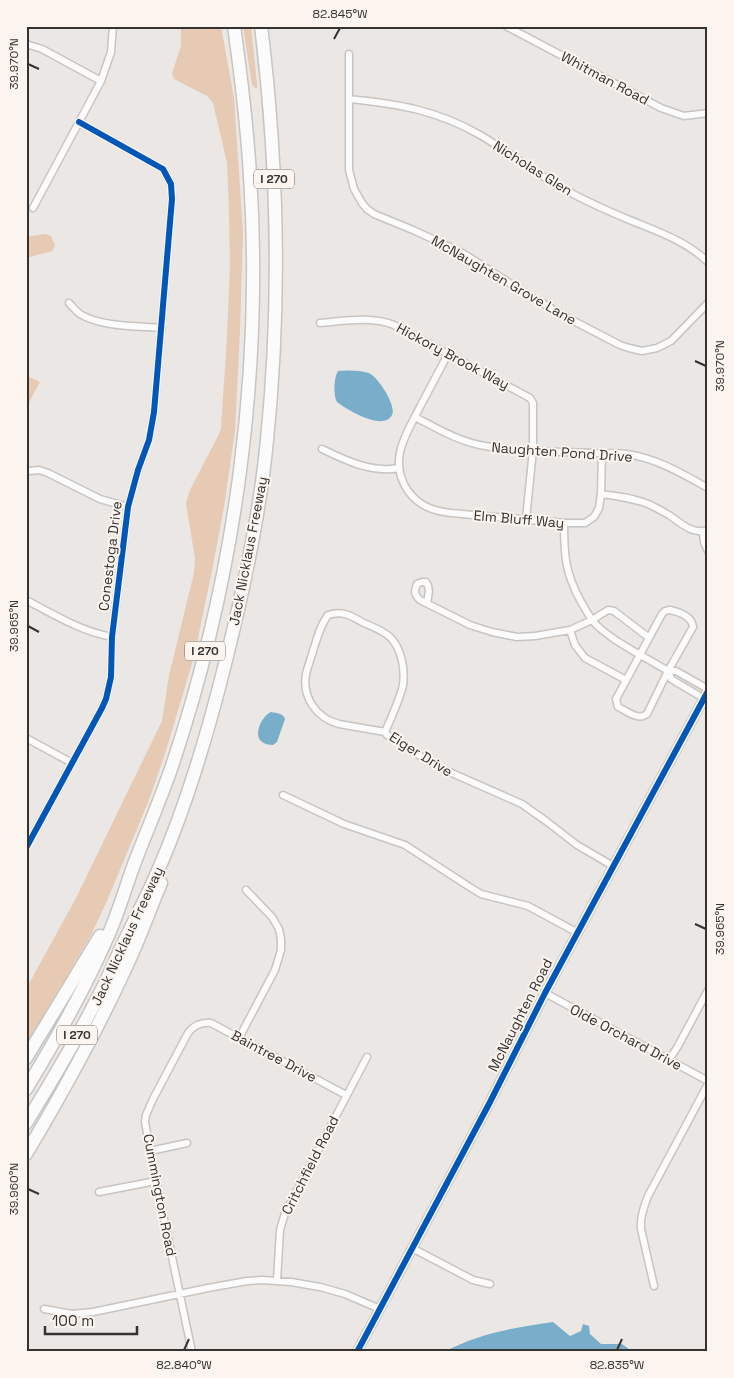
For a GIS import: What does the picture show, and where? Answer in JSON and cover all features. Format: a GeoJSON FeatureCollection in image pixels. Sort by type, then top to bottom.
{"type":"FeatureCollection","features":[{"type":"Feature","properties":{"kind":"highway","name":"Jack Nicklaus Freeway"},"geometry":{"type":"LineString","coordinates":[[26,1089],[79,996],[108,936],[172,766],[201,666],[225,558],[236,495],[249,381],[253,260],[248,149],[234,26]]}},
{"type":"Feature","properties":{"kind":"highway","name":"Jack Nicklaus Freeway"},"geometry":{"type":"LineString","coordinates":[[26,1123],[96,1002],[170,842],[208,732],[249,561],[267,440],[274,340],[276,239],[273,149],[261,26]]}},
{"type":"Feature","properties":{"kind":"highway"},"geometry":{"type":"LineString","coordinates":[[26,1154],[79,1061],[131,956],[164,875],[170,842]]}},
{"type":"Feature","properties":{"kind":"highway"},"geometry":{"type":"LineString","coordinates":[[26,1058],[103,931],[135,861]]}},
{"type":"Feature","properties":{"kind":"street"},"geometry":{"type":"LineString","coordinates":[[33,208],[101,81],[111,52],[113,26]]}},
{"type":"Feature","properties":{"kind":"street","name":"Whitman Road"},"geometry":{"type":"LineString","coordinates":[[506,26],[668,111],[684,116],[708,113]]}},
{"type":"Feature","properties":{"kind":"street"},"geometry":{"type":"LineString","coordinates":[[26,44],[42,49],[101,81]]}},
{"type":"Feature","properties":{"kind":"street","name":"McNaughten Grove Lane"},"geometry":{"type":"LineString","coordinates":[[349,54],[349,170],[356,195],[374,214],[421,233],[460,252],[568,318],[629,348],[649,350],[671,341],[708,303]]}},
{"type":"Feature","properties":{"kind":"street","name":"Nicholas Glen"},"geometry":{"type":"LineString","coordinates":[[349,99],[410,107],[455,122],[486,138],[552,182],[613,213],[679,240],[708,262]]}},
{"type":"Feature","properties":{"kind":"street","name":"Conestoga Drive"},"geometry":{"type":"LineString","coordinates":[[26,848],[106,699],[111,677],[112,637],[128,507],[152,429],[172,199],[171,184],[163,169],[79,122]]}},
{"type":"Feature","properties":{"kind":"street"},"geometry":{"type":"LineString","coordinates":[[69,303],[79,313],[93,319],[110,323],[162,328]]}},
{"type":"Feature","properties":{"kind":"street","name":"Hickory Brook Way"},"geometry":{"type":"LineString","coordinates":[[320,323],[384,321],[530,398],[533,403],[533,450]]}},
{"type":"Feature","properties":{"kind":"street"},"geometry":{"type":"LineString","coordinates":[[322,449],[364,467],[388,470],[399,468],[399,455],[408,428],[448,354]]}},
{"type":"Feature","properties":{"kind":"street","name":"Naughten Pond Drive"},"geometry":{"type":"LineString","coordinates":[[415,417],[461,440],[484,446],[627,454],[653,460],[708,488]]}},
{"type":"Feature","properties":{"kind":"street"},"geometry":{"type":"LineString","coordinates":[[526,519],[533,450]]}},
{"type":"Feature","properties":{"kind":"street","name":"Elm Bluff Way"},"geometry":{"type":"LineString","coordinates":[[399,468],[402,482],[412,496],[420,504],[438,511],[564,523],[585,523],[594,517],[599,508],[602,453]]}},
{"type":"Feature","properties":{"kind":"street"},"geometry":{"type":"LineString","coordinates":[[28,471],[39,470],[48,473],[100,499],[128,507]]}},
{"type":"Feature","properties":{"kind":"street"},"geometry":{"type":"LineString","coordinates":[[601,494],[618,496],[646,504],[668,515],[689,529],[705,531],[704,542],[708,551]]}},
{"type":"Feature","properties":{"kind":"street"},"geometry":{"type":"LineString","coordinates":[[564,523],[564,548],[567,569],[575,591],[592,620],[610,635],[668,671],[671,679],[707,695]]}},
{"type":"Feature","properties":{"kind":"street"},"geometry":{"type":"LineString","coordinates":[[26,600],[72,625],[94,634],[112,637]]}},
{"type":"Feature","properties":{"kind":"street"},"geometry":{"type":"LineString","coordinates":[[427,603],[470,626],[517,637],[570,630],[608,610],[614,611],[648,637]]}},
{"type":"Feature","properties":{"kind":"street"},"geometry":{"type":"LineString","coordinates":[[665,611],[674,611],[691,619],[693,627],[668,671],[647,714],[640,717],[618,707],[616,699],[640,654],[648,637],[665,611]]}},
{"type":"Feature","properties":{"kind":"street","name":"Eiger Drive"},"geometry":{"type":"LineString","coordinates":[[385,732],[402,686],[402,659],[398,648],[390,638],[377,629],[342,613],[328,615],[320,630],[306,673],[306,693],[311,705],[322,717],[331,722],[385,732],[436,766],[522,804],[576,845],[613,866]]}},
{"type":"Feature","properties":{"kind":"street"},"geometry":{"type":"LineString","coordinates":[[570,630],[575,645],[585,658],[626,680]]}},
{"type":"Feature","properties":{"kind":"street"},"geometry":{"type":"LineString","coordinates":[[668,671],[676,670],[707,695]]}},
{"type":"Feature","properties":{"kind":"street","name":"McNaughten Road"},"geometry":{"type":"LineString","coordinates":[[357,1352],[489,1104],[545,993],[707,695]]}},
{"type":"Feature","properties":{"kind":"street"},"geometry":{"type":"LineString","coordinates":[[26,738],[72,763]]}},
{"type":"Feature","properties":{"kind":"street"},"geometry":{"type":"LineString","coordinates":[[283,795],[344,824],[405,845],[482,894],[528,906],[578,932]]}},
{"type":"Feature","properties":{"kind":"street"},"geometry":{"type":"LineString","coordinates":[[239,1038],[275,970],[282,950],[282,939],[279,929],[272,917],[246,890]]}},
{"type":"Feature","properties":{"kind":"street"},"geometry":{"type":"LineString","coordinates":[[669,1060],[708,990]]}},
{"type":"Feature","properties":{"kind":"street","name":"Olde Orchard Drive"},"geometry":{"type":"LineString","coordinates":[[545,993],[708,1082]]}},
{"type":"Feature","properties":{"kind":"street","name":"Baintree Drive"},"geometry":{"type":"LineString","coordinates":[[200,1023],[211,1024],[346,1095]]}},
{"type":"Feature","properties":{"kind":"street","name":"Cummington Road"},"geometry":{"type":"LineString","coordinates":[[192,1352],[146,1131],[146,1114],[152,1099],[188,1033],[200,1023]]}},
{"type":"Feature","properties":{"kind":"street","name":"Critchfield Road"},"geometry":{"type":"LineString","coordinates":[[277,1280],[280,1230],[284,1213],[367,1057]]}},
{"type":"Feature","properties":{"kind":"street"},"geometry":{"type":"LineString","coordinates":[[654,1286],[640,1219],[648,1196],[708,1082]]}},
{"type":"Feature","properties":{"kind":"street"},"geometry":{"type":"LineString","coordinates":[[150,1151],[187,1143]]}},
{"type":"Feature","properties":{"kind":"street"},"geometry":{"type":"LineString","coordinates":[[99,1192],[156,1181]]}},
{"type":"Feature","properties":{"kind":"street"},"geometry":{"type":"LineString","coordinates":[[412,1248],[473,1280],[490,1284]]}},
{"type":"Feature","properties":{"kind":"street"},"geometry":{"type":"LineString","coordinates":[[44,1310],[72,1314],[93,1312],[247,1281],[277,1280],[333,1290],[380,1309]]}},
{"type":"Feature","properties":{"kind":"shaded area"},"geometry":{"type":"Polygon","coordinates":[[[181,26],[221,26],[234,98],[243,232],[235,431],[224,507],[194,657],[149,800],[91,935],[26,1046],[26,989],[76,898],[162,721],[169,675],[194,573],[195,559],[186,503],[190,490],[221,428],[230,266],[227,163],[213,103],[207,96],[174,79],[172,73],[181,46],[181,26]]]}},
{"type":"Feature","properties":{"kind":"shaded area"},"geometry":{"type":"Polygon","coordinates":[[[243,26],[251,26],[257,88],[252,85],[243,26]]]}},
{"type":"Feature","properties":{"kind":"shaded area"},"geometry":{"type":"Polygon","coordinates":[[[45,234],[51,236],[55,245],[52,251],[26,258],[26,237],[45,234]]]}},
{"type":"Feature","properties":{"kind":"shaded area"},"geometry":{"type":"Polygon","coordinates":[[[26,375],[40,382],[26,408],[26,375]]]}},
{"type":"Feature","properties":{"kind":"water"},"geometry":{"type":"Polygon","coordinates":[[[338,371],[362,371],[373,376],[382,386],[392,405],[392,415],[387,420],[381,421],[364,418],[337,402],[334,386],[338,371]]]}},
{"type":"Feature","properties":{"kind":"water"},"geometry":{"type":"Polygon","coordinates":[[[271,712],[282,715],[285,719],[277,742],[273,745],[262,742],[258,734],[262,720],[271,712]]]}},
{"type":"Feature","properties":{"kind":"water"},"geometry":{"type":"Polygon","coordinates":[[[553,1322],[570,1336],[581,1331],[583,1324],[589,1326],[590,1334],[601,1344],[622,1344],[633,1352],[444,1352],[484,1336],[510,1329],[553,1322]]]}},
{"type":"Feature","properties":{"kind":"cycle path"},"geometry":{"type":"LineString","coordinates":[[26,848],[102,708],[111,677],[112,637],[128,507],[138,470],[149,440],[154,412],[172,199],[171,184],[163,169],[79,122]]}},
{"type":"Feature","properties":{"kind":"cycle path"},"geometry":{"type":"LineString","coordinates":[[357,1352],[489,1104],[545,993],[708,691]]}}]}
